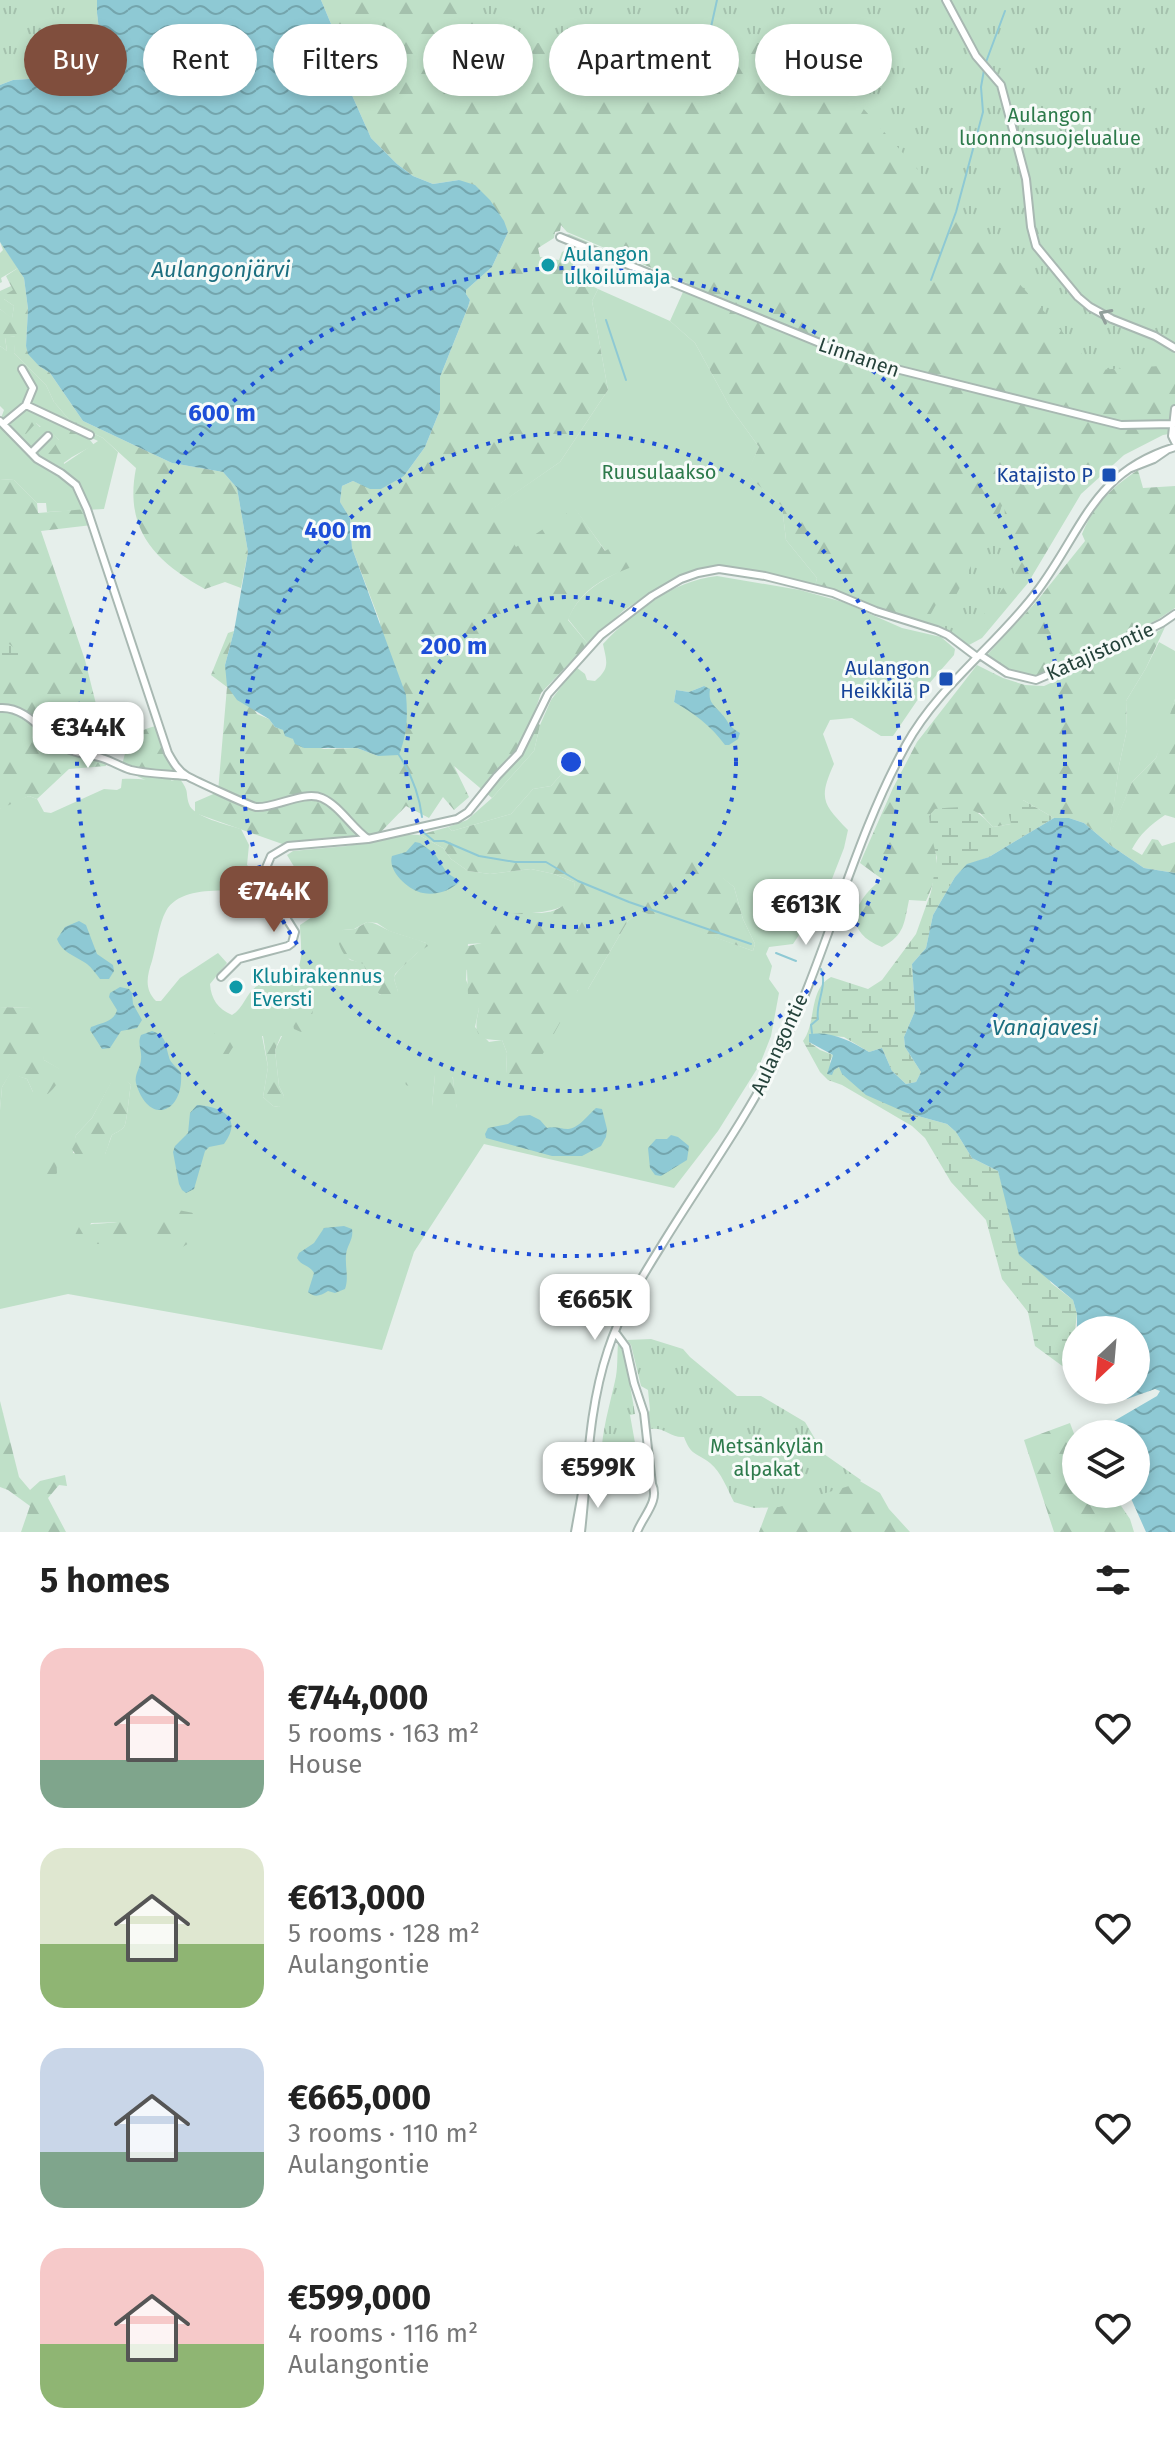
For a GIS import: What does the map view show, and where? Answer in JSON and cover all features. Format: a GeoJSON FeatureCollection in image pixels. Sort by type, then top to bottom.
{"type":"FeatureCollection","features":[{"type":"Feature","properties":{"kind":"street"},"geometry":{"type":"LineString","coordinates":[[946,0],[976,56],[1001,85],[1026,179],[1036,246],[1090,307],[1175,348]]}},
{"type":"Feature","properties":{"kind":"street","name":"Linnanen"},"geometry":{"type":"LineString","coordinates":[[560,237],[864,361],[1121,425],[1174,428]]}},
{"type":"Feature","properties":{"kind":"street"},"geometry":{"type":"LineString","coordinates":[[22,369],[33,388],[26,405],[1,422],[31,453],[76,485],[87,509],[168,753],[176,767],[188,776],[256,807],[319,796],[368,839]]}},
{"type":"Feature","properties":{"kind":"street"},"geometry":{"type":"LineString","coordinates":[[26,405],[90,435]]}},
{"type":"Feature","properties":{"kind":"street"},"geometry":{"type":"LineString","coordinates":[[1173,446],[1175,409]]}},
{"type":"Feature","properties":{"kind":"street"},"geometry":{"type":"LineString","coordinates":[[31,453],[48,436]]}},
{"type":"Feature","properties":{"kind":"street","name":"Aulangontie"},"geometry":{"type":"LineString","coordinates":[[578,1532],[594,1400],[615,1332],[645,1272],[735,1131],[777,1056],[893,770],[907,743],[935,705],[1018,616],[1041,586],[1091,505],[1128,469],[1154,459],[1173,446]]}},
{"type":"Feature","properties":{"kind":"street","name":"Katajistontie"},"geometry":{"type":"LineString","coordinates":[[221,977],[239,959],[292,943],[295,932],[268,889],[265,866],[271,856],[288,846],[368,839],[457,819],[468,812],[519,753],[548,694],[601,635],[652,596],[681,579],[719,569],[765,576],[833,593],[876,611],[937,630],[1007,673],[1036,680],[1111,648],[1175,614]]}},
{"type":"Feature","properties":{"kind":"street"},"geometry":{"type":"LineString","coordinates":[[0,708],[11,707],[24,713],[36,726],[68,749],[131,770],[188,776]]}},
{"type":"Feature","properties":{"kind":"street"},"geometry":{"type":"LineString","coordinates":[[615,1332],[626,1347],[644,1413],[652,1484],[656,1492],[637,1532]]}},
{"type":"Feature","properties":{"kind":"green space"},"geometry":{"type":"Polygon","coordinates":[[[0,0],[97,0],[98,24],[24,24],[24,79],[0,85],[0,0]]]}},
{"type":"Feature","properties":{"kind":"green space"},"geometry":{"type":"Polygon","coordinates":[[[321,0],[1175,0],[1175,433],[1163,435],[1124,455],[1081,494],[1028,583],[982,638],[969,645],[951,635],[815,586],[817,578],[786,540],[782,506],[746,474],[759,447],[730,407],[695,343],[670,321],[687,283],[567,232],[561,225],[554,238],[538,248],[540,257],[559,260],[562,252],[568,249],[574,251],[576,256],[572,267],[577,273],[585,274],[592,286],[598,289],[592,301],[608,390],[560,462],[491,510],[516,547],[575,508],[605,551],[619,543],[633,543],[641,555],[639,564],[597,584],[574,608],[568,620],[588,644],[541,693],[533,717],[540,725],[534,751],[492,798],[454,766],[469,797],[454,810],[443,797],[429,818],[406,806],[376,837],[288,846],[195,813],[195,802],[218,792],[227,687],[211,675],[228,633],[234,631],[225,665],[257,714],[269,719],[293,739],[324,749],[357,748],[378,756],[380,622],[352,548],[350,518],[340,502],[342,486],[353,481],[370,488],[404,476],[425,447],[440,410],[440,377],[470,300],[466,290],[492,267],[508,232],[459,180],[433,184],[413,176],[371,138],[352,96],[407,96],[407,24],[331,24],[321,0]]]}},
{"type":"Feature","properties":{"kind":"green space","name":"Aulangon luonnonsuojelualue"},"geometry":{"type":"Polygon","coordinates":[[[462,0],[1175,0],[1175,365],[1096,370],[852,96],[892,96],[892,24],[755,24],[755,43],[739,43],[739,24],[549,24],[549,43],[533,43],[533,24],[502,24],[462,0]]]}},
{"type":"Feature","properties":{"kind":"green space"},"geometry":{"type":"Polygon","coordinates":[[[569,234],[687,284],[685,289],[560,237],[569,234]]]}},
{"type":"Feature","properties":{"kind":"green space"},"geometry":{"type":"Polygon","coordinates":[[[0,242],[18,268],[1,278],[0,283],[0,253],[3,250],[0,242]]]}},
{"type":"Feature","properties":{"kind":"green space"},"geometry":{"type":"Polygon","coordinates":[[[18,268],[24,278],[28,309],[26,346],[39,366],[50,373],[83,421],[172,463],[223,472],[237,488],[248,552],[241,588],[225,582],[205,589],[171,567],[158,554],[139,526],[133,490],[136,468],[103,438],[72,423],[54,402],[46,385],[14,353],[15,336],[5,338],[7,351],[0,346],[0,309],[12,318],[14,306],[3,296],[13,290],[6,276],[18,268]]]}},
{"type":"Feature","properties":{"kind":"green space"},"geometry":{"type":"Polygon","coordinates":[[[11,286],[14,290],[4,299],[14,306],[12,319],[0,309],[0,291],[11,286]]]}},
{"type":"Feature","properties":{"kind":"green space","name":"Ruusulaakso"},"geometry":{"type":"Polygon","coordinates":[[[598,289],[670,321],[695,343],[730,407],[759,447],[747,474],[782,506],[786,540],[817,578],[815,586],[718,567],[679,578],[650,593],[624,610],[588,644],[568,619],[589,590],[620,571],[575,509],[516,548],[490,510],[560,462],[608,390],[592,301],[598,289]]]}},
{"type":"Feature","properties":{"kind":"green space"},"geometry":{"type":"Polygon","coordinates":[[[16,336],[14,353],[46,385],[54,402],[72,423],[103,438],[118,452],[104,509],[47,512],[46,503],[37,503],[14,480],[0,479],[0,421],[4,410],[0,406],[0,346],[7,351],[5,337],[16,336]],[[44,421],[23,424],[36,423],[40,427],[43,424],[60,441],[64,464],[98,441],[59,422],[52,428],[44,421]]]}},
{"type":"Feature","properties":{"kind":"green space"},"geometry":{"type":"Polygon","coordinates":[[[31,407],[52,427],[58,422],[92,437],[90,440],[94,445],[55,469],[42,462],[59,440],[43,425],[41,427],[36,423],[25,435],[19,429],[23,424],[18,420],[31,407]]]}},
{"type":"Feature","properties":{"kind":"green space"},"geometry":{"type":"Polygon","coordinates":[[[1138,470],[1143,488],[1175,486],[1175,608],[1049,674],[1018,674],[990,658],[987,655],[1036,602],[1085,541],[1082,534],[1098,506],[1112,490],[1138,470]]]}},
{"type":"Feature","properties":{"kind":"green space"},"geometry":{"type":"Polygon","coordinates":[[[0,479],[14,480],[37,503],[38,513],[87,509],[92,525],[41,531],[85,660],[102,728],[106,766],[69,769],[37,799],[29,796],[0,809],[0,479]]]}},
{"type":"Feature","properties":{"kind":"green space"},"geometry":{"type":"Polygon","coordinates":[[[1004,502],[1014,573],[980,620],[989,626],[981,636],[969,643],[927,621],[939,599],[951,605],[1004,502]]]}},
{"type":"Feature","properties":{"kind":"green space"},"geometry":{"type":"Polygon","coordinates":[[[717,576],[800,590],[843,602],[902,628],[941,637],[955,649],[954,655],[927,686],[893,736],[881,736],[852,718],[830,720],[823,734],[834,764],[825,793],[828,807],[848,830],[844,848],[811,933],[799,935],[793,944],[769,947],[766,954],[772,966],[769,979],[779,993],[771,1036],[760,1064],[718,1131],[674,1188],[484,1144],[414,1252],[382,1350],[68,1294],[0,1309],[2,1087],[10,1073],[27,1079],[33,1092],[59,1069],[44,1060],[31,1008],[0,1007],[2,806],[29,796],[37,799],[44,812],[51,813],[104,789],[117,790],[121,788],[122,779],[180,779],[192,809],[212,820],[241,829],[249,845],[247,865],[257,877],[261,892],[210,891],[184,896],[174,902],[161,922],[148,982],[152,996],[156,1001],[161,1001],[180,978],[218,953],[227,963],[210,984],[211,989],[219,1007],[232,1015],[257,986],[282,981],[296,972],[301,958],[300,925],[321,911],[287,855],[293,851],[347,846],[402,834],[419,835],[443,848],[451,859],[468,871],[490,874],[531,869],[574,882],[571,900],[564,905],[544,912],[515,914],[486,943],[468,944],[466,980],[479,1009],[475,1027],[489,1042],[502,1040],[507,1053],[506,1074],[579,989],[588,989],[628,921],[641,910],[753,951],[755,944],[743,919],[734,887],[572,762],[551,786],[533,789],[511,814],[452,831],[448,827],[467,820],[492,798],[534,751],[540,725],[551,700],[576,667],[587,680],[595,681],[606,665],[603,644],[615,632],[654,600],[700,579],[717,576]],[[704,686],[689,692],[676,690],[674,702],[739,733],[726,724],[722,714],[712,707],[704,686]],[[367,922],[354,929],[343,930],[341,948],[350,960],[364,963],[380,995],[398,991],[395,975],[426,943],[389,931],[377,923],[367,922]],[[262,1036],[268,1067],[263,1097],[279,1107],[284,1096],[279,1086],[275,1050],[282,1036],[262,1036]],[[435,1075],[432,1106],[457,1108],[453,1077],[435,1075]],[[126,1080],[111,1083],[92,1118],[76,1135],[73,1153],[105,1154],[112,1135],[125,1125],[131,1085],[126,1080]],[[123,1222],[91,1223],[82,1244],[128,1244],[123,1222]]]}},
{"type":"Feature","properties":{"kind":"green space"},"geometry":{"type":"Polygon","coordinates":[[[0,619],[4,639],[23,656],[15,663],[0,660],[0,619]]]}},
{"type":"Feature","properties":{"kind":"green space"},"geometry":{"type":"Polygon","coordinates":[[[1165,627],[1126,701],[1127,729],[1110,834],[1132,782],[1156,758],[1175,699],[1175,818],[1165,815],[1142,834],[1132,849],[1142,855],[1152,839],[1158,840],[1162,846],[1175,842],[1175,873],[1144,868],[1084,823],[1069,818],[1054,818],[1023,800],[1011,824],[993,827],[980,813],[936,809],[929,816],[936,866],[926,901],[909,900],[899,933],[882,947],[861,933],[856,916],[858,906],[882,879],[860,863],[917,742],[977,665],[1025,685],[1044,686],[1133,646],[1165,627]]]}},
{"type":"Feature","properties":{"kind":"green space"},"geometry":{"type":"Polygon","coordinates":[[[1159,642],[1175,651],[1175,699],[1156,758],[1132,782],[1109,838],[1127,729],[1126,701],[1159,642]]]}},
{"type":"Feature","properties":{"kind":"green space"},"geometry":{"type":"Polygon","coordinates":[[[159,725],[176,767],[171,781],[144,780],[122,766],[126,750],[137,734],[159,725]]]}},
{"type":"Feature","properties":{"kind":"green space"},"geometry":{"type":"Polygon","coordinates":[[[572,762],[589,767],[734,887],[743,919],[755,944],[753,951],[640,911],[628,921],[588,989],[578,990],[523,1090],[516,1091],[506,1074],[507,1053],[502,1040],[487,1039],[478,1034],[479,1009],[468,995],[467,970],[457,965],[452,957],[455,949],[486,942],[504,917],[558,908],[571,897],[574,882],[531,869],[490,874],[468,871],[451,859],[443,848],[419,835],[448,827],[452,831],[511,814],[533,789],[551,786],[572,762]]]}},
{"type":"Feature","properties":{"kind":"green space"},"geometry":{"type":"Polygon","coordinates":[[[1023,800],[1054,818],[989,857],[967,865],[955,877],[933,915],[926,948],[912,964],[915,1011],[904,1037],[905,1047],[921,1072],[916,1082],[906,1084],[892,1071],[882,1048],[869,1052],[844,1037],[809,1034],[809,1042],[833,1055],[830,1061],[833,1070],[839,1067],[907,1113],[947,1124],[956,1132],[972,1158],[998,1171],[1006,1197],[1051,1283],[1073,1300],[1077,1316],[1062,1316],[1062,1366],[1035,1346],[1028,1312],[1002,1279],[986,1220],[951,1182],[925,1138],[912,1126],[828,1080],[820,1072],[803,1041],[816,998],[824,983],[831,977],[868,989],[882,980],[916,934],[931,892],[937,858],[929,816],[935,809],[967,808],[993,827],[1011,824],[1006,801],[1023,800]]]}},
{"type":"Feature","properties":{"kind":"green space"},"geometry":{"type":"Polygon","coordinates":[[[367,922],[422,941],[428,946],[395,974],[398,991],[393,999],[377,992],[364,964],[346,956],[337,938],[343,930],[355,929],[367,922]]]}},
{"type":"Feature","properties":{"kind":"green space"},"geometry":{"type":"Polygon","coordinates":[[[304,998],[314,1004],[310,1027],[301,1032],[294,1029],[292,1016],[294,1007],[304,998]]]}},
{"type":"Feature","properties":{"kind":"green space"},"geometry":{"type":"Polygon","coordinates":[[[0,1007],[31,1008],[42,1015],[44,1060],[60,1069],[60,1074],[56,1085],[44,1098],[33,1092],[27,1079],[10,1074],[2,1087],[0,1110],[0,1007]]]}},
{"type":"Feature","properties":{"kind":"green space"},"geometry":{"type":"Polygon","coordinates":[[[270,1018],[275,1019],[283,1031],[275,1050],[279,1086],[284,1096],[279,1107],[263,1097],[268,1067],[262,1030],[270,1018]]]}},
{"type":"Feature","properties":{"kind":"green space"},"geometry":{"type":"Polygon","coordinates":[[[217,1030],[237,1032],[244,1036],[244,1040],[235,1044],[225,1055],[218,1050],[212,1038],[217,1030]]]}},
{"type":"Feature","properties":{"kind":"green space"},"geometry":{"type":"Polygon","coordinates":[[[411,1059],[418,1074],[419,1085],[414,1088],[406,1085],[403,1076],[411,1059]]]}},
{"type":"Feature","properties":{"kind":"green space"},"geometry":{"type":"Polygon","coordinates":[[[443,1068],[452,1073],[457,1108],[448,1115],[435,1112],[432,1106],[435,1075],[443,1068]]]}},
{"type":"Feature","properties":{"kind":"green space"},"geometry":{"type":"Polygon","coordinates":[[[126,1079],[131,1085],[124,1127],[112,1135],[101,1158],[92,1161],[83,1159],[72,1149],[76,1135],[92,1118],[111,1082],[126,1079]]]}},
{"type":"Feature","properties":{"kind":"green space"},"geometry":{"type":"Polygon","coordinates":[[[46,1154],[56,1155],[57,1173],[53,1178],[44,1177],[37,1171],[46,1154]]]}},
{"type":"Feature","properties":{"kind":"green space"},"geometry":{"type":"Polygon","coordinates":[[[170,1204],[178,1210],[204,1215],[198,1238],[160,1260],[151,1255],[141,1233],[149,1216],[170,1204]]]}},
{"type":"Feature","properties":{"kind":"green space"},"geometry":{"type":"Polygon","coordinates":[[[128,1218],[131,1233],[128,1244],[82,1244],[73,1247],[71,1243],[79,1227],[128,1218]]]}},
{"type":"Feature","properties":{"kind":"green space","name":"Metsänkylän alpakat"},"geometry":{"type":"Polygon","coordinates":[[[651,1339],[683,1349],[737,1396],[761,1396],[805,1422],[824,1454],[861,1480],[859,1483],[779,1507],[754,1508],[734,1502],[718,1471],[692,1451],[684,1437],[650,1429],[648,1390],[641,1386],[627,1340],[651,1339]]]}},
{"type":"Feature","properties":{"kind":"green space"},"geometry":{"type":"Polygon","coordinates":[[[618,1343],[623,1345],[635,1414],[630,1415],[639,1465],[645,1474],[604,1482],[602,1444],[616,1377],[618,1343]]]}},
{"type":"Feature","properties":{"kind":"green space"},"geometry":{"type":"Polygon","coordinates":[[[0,1401],[19,1477],[30,1490],[40,1481],[65,1475],[67,1486],[59,1485],[48,1498],[66,1532],[21,1532],[30,1506],[0,1487],[0,1401]]]}},
{"type":"Feature","properties":{"kind":"green space"},"geometry":{"type":"Polygon","coordinates":[[[1062,1426],[1062,1508],[1123,1508],[1134,1532],[1054,1532],[1024,1440],[1062,1426]]]}},
{"type":"Feature","properties":{"kind":"green space"},"geometry":{"type":"Polygon","coordinates":[[[848,1474],[880,1493],[889,1509],[910,1532],[759,1532],[776,1487],[848,1474]]]}},
{"type":"Feature","properties":{"kind":"water","name":"Aulangonjärvi"},"geometry":{"type":"Polygon","coordinates":[[[97,0],[321,0],[331,24],[273,24],[273,96],[352,96],[371,138],[397,164],[413,176],[433,184],[459,180],[475,185],[504,221],[508,232],[492,267],[466,290],[470,300],[440,377],[440,410],[425,447],[404,476],[381,489],[370,489],[353,481],[342,486],[340,502],[350,518],[352,548],[406,695],[406,725],[399,755],[378,756],[357,748],[304,748],[285,736],[283,730],[275,727],[269,719],[237,700],[227,686],[225,665],[248,552],[237,488],[223,472],[172,463],[83,421],[50,373],[28,354],[24,278],[0,242],[0,85],[24,79],[24,96],[127,96],[127,24],[98,24],[97,0]]]}},
{"type":"Feature","properties":{"kind":"water"},"geometry":{"type":"Polygon","coordinates":[[[704,686],[710,689],[713,705],[740,733],[738,739],[729,745],[725,745],[702,720],[674,702],[676,690],[689,692],[704,686]]]}},
{"type":"Feature","properties":{"kind":"water","name":"Vanajavesi"},"geometry":{"type":"Polygon","coordinates":[[[1054,818],[1069,818],[1084,823],[1144,868],[1175,873],[1175,1532],[1146,1532],[1135,1508],[1150,1508],[1150,1420],[1116,1420],[1143,1404],[1150,1404],[1160,1391],[1150,1391],[1150,1316],[1077,1316],[1073,1300],[1019,1255],[998,1171],[972,1158],[956,1132],[947,1124],[907,1113],[866,1095],[842,1074],[839,1067],[832,1075],[827,1074],[833,1055],[809,1042],[809,1034],[825,1034],[847,1040],[869,1052],[882,1048],[892,1071],[906,1084],[916,1082],[921,1072],[905,1047],[904,1037],[915,1011],[912,964],[926,948],[933,915],[955,877],[967,864],[989,857],[1054,818]]]}},
{"type":"Feature","properties":{"kind":"water"},"geometry":{"type":"Polygon","coordinates":[[[415,842],[435,854],[447,873],[460,881],[448,890],[433,894],[417,891],[406,884],[393,868],[392,856],[406,852],[415,842]]]}},
{"type":"Feature","properties":{"kind":"water"},"geometry":{"type":"Polygon","coordinates":[[[79,921],[86,925],[97,954],[113,965],[114,971],[109,979],[100,979],[87,964],[59,944],[57,939],[65,927],[79,921]]]}},
{"type":"Feature","properties":{"kind":"water"},"geometry":{"type":"Polygon","coordinates":[[[120,987],[132,993],[133,1004],[142,1020],[137,1028],[121,1031],[110,1048],[102,1049],[90,1030],[113,1017],[117,1010],[109,997],[120,987]]]}},
{"type":"Feature","properties":{"kind":"water"},"geometry":{"type":"Polygon","coordinates":[[[152,1031],[163,1038],[170,1059],[181,1073],[177,1098],[164,1110],[156,1110],[149,1105],[136,1083],[141,1059],[140,1038],[152,1031]]]}},
{"type":"Feature","properties":{"kind":"water"},"geometry":{"type":"Polygon","coordinates":[[[197,1105],[222,1111],[231,1121],[231,1127],[224,1144],[205,1151],[194,1189],[186,1193],[179,1184],[173,1152],[188,1133],[190,1113],[197,1105]]]}},
{"type":"Feature","properties":{"kind":"water"},"geometry":{"type":"Polygon","coordinates":[[[596,1108],[602,1109],[606,1137],[601,1146],[582,1156],[552,1156],[486,1138],[488,1128],[508,1124],[519,1116],[530,1115],[547,1128],[572,1128],[596,1108]]]}},
{"type":"Feature","properties":{"kind":"water"},"geometry":{"type":"Polygon","coordinates":[[[671,1135],[689,1146],[687,1160],[661,1176],[655,1175],[650,1168],[648,1148],[656,1139],[667,1139],[671,1135]]]}},
{"type":"Feature","properties":{"kind":"water"},"geometry":{"type":"Polygon","coordinates":[[[344,1226],[352,1229],[346,1255],[345,1289],[313,1295],[308,1292],[314,1273],[299,1261],[299,1253],[314,1243],[324,1228],[344,1226]]]}},
{"type":"Feature","properties":{"kind":"waterway"},"geometry":{"type":"LineString","coordinates":[[712,24],[717,0]]}},
{"type":"Feature","properties":{"kind":"waterway"},"geometry":{"type":"LineString","coordinates":[[986,62],[1005,11]]}},
{"type":"Feature","properties":{"kind":"waterway"},"geometry":{"type":"LineString","coordinates":[[931,280],[956,212],[983,112],[981,87],[984,70]]}},
{"type":"Feature","properties":{"kind":"waterway"},"geometry":{"type":"LineString","coordinates":[[606,320],[626,380]]}},
{"type":"Feature","properties":{"kind":"waterway"},"geometry":{"type":"LineString","coordinates":[[399,755],[414,784],[422,817]]}},
{"type":"Feature","properties":{"kind":"waterway"},"geometry":{"type":"LineString","coordinates":[[423,832],[434,841],[444,841],[479,856],[515,862],[546,862],[578,881],[629,902],[751,944]]}},
{"type":"Feature","properties":{"kind":"waterway"},"geometry":{"type":"LineString","coordinates":[[776,953],[796,961]]}},
{"type":"Feature","properties":{"kind":"waterway"},"geometry":{"type":"LineString","coordinates":[[812,1033],[811,1025],[818,1019],[821,969]]}},
{"type":"Feature","properties":{"kind":"place","name":"Aulangon ulkoilumaja"},"geometry":{"type":"Point","coordinates":[548,265]}},
{"type":"Feature","properties":{"kind":"place","name":"Katajisto P"},"geometry":{"type":"Point","coordinates":[1109,475]}},
{"type":"Feature","properties":{"kind":"place","name":"Aulangon Heikkilä P"},"geometry":{"type":"Point","coordinates":[946,679]}},
{"type":"Feature","properties":{"kind":"place","name":"Klubirakennus Eversti"},"geometry":{"type":"Point","coordinates":[236,987]}}]}
